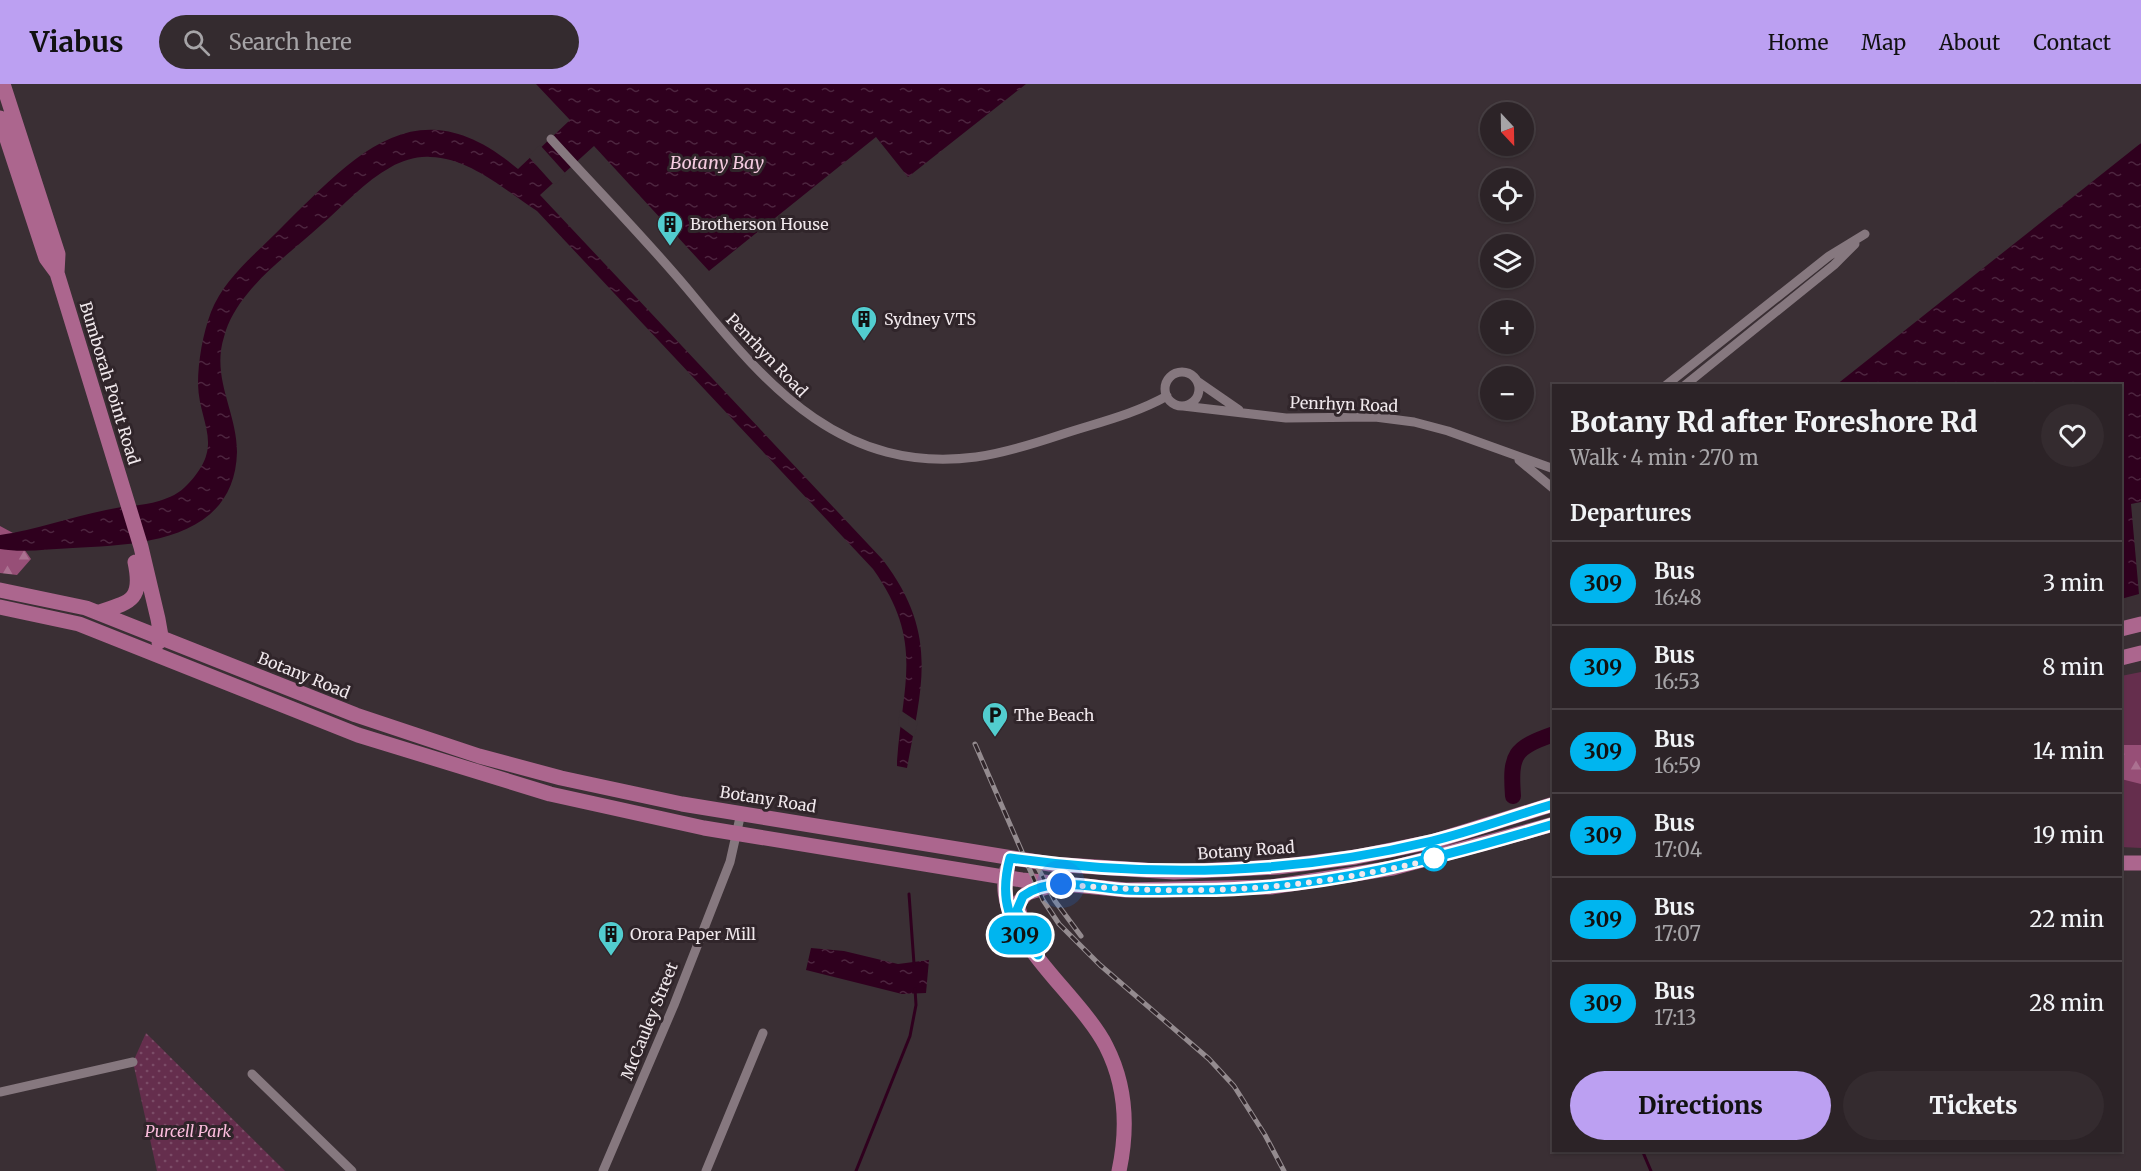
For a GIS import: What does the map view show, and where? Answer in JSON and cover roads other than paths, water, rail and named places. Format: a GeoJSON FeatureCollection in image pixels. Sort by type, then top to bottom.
{"type":"FeatureCollection","features":[{"type":"Feature","properties":{"kind":"main road","name":"Bumborah Point Road"},"geometry":{"type":"LineString","coordinates":[[3,84],[12,132],[46,258],[57,273],[129,504],[137,546],[161,636]]}},
{"type":"Feature","properties":{"kind":"main road","name":"Bumborah Point Road"},"geometry":{"type":"LineString","coordinates":[[0,118],[12,132]]}},
{"type":"Feature","properties":{"kind":"main road","name":"Bumborah Point Road"},"geometry":{"type":"LineString","coordinates":[[99,612],[124,605],[134,597],[138,581],[137,546]]}},
{"type":"Feature","properties":{"kind":"main road","name":"Botany Road"},"geometry":{"type":"LineString","coordinates":[[0,590],[44,597],[99,612],[356,715],[479,756],[628,794],[741,813],[1007,868],[1061,884],[1126,890],[1199,890],[1308,882],[1418,862],[1552,825]]}},
{"type":"Feature","properties":{"kind":"main road","name":"Botany Road"},"geometry":{"type":"LineString","coordinates":[[0,608],[79,624],[312,718],[451,765],[550,794],[738,833],[1007,868],[1050,864],[1174,872],[1278,867],[1405,848],[1552,803]]}},
{"type":"Feature","properties":{"kind":"main road"},"geometry":{"type":"LineString","coordinates":[[2122,629],[2141,624]]}},
{"type":"Feature","properties":{"kind":"main road"},"geometry":{"type":"LineString","coordinates":[[154,653],[161,636]]}},
{"type":"Feature","properties":{"kind":"main road"},"geometry":{"type":"LineString","coordinates":[[2122,657],[2141,653]]}},
{"type":"Feature","properties":{"kind":"main road"},"geometry":{"type":"LineString","coordinates":[[2122,863],[2141,863]]}},
{"type":"Feature","properties":{"kind":"main road"},"geometry":{"type":"LineString","coordinates":[[1007,868],[1004,892],[1011,918],[1022,939],[1087,1015],[1112,1059],[1122,1093],[1125,1117],[1119,1171]]}},
{"type":"Feature","properties":{"kind":"main road"},"geometry":{"type":"LineString","coordinates":[[1038,955],[1034,942],[1019,917],[1017,904],[1023,896],[1035,889],[1061,884]]}},
{"type":"Feature","properties":{"kind":"street","name":"Penrhyn Road"},"geometry":{"type":"LineString","coordinates":[[551,139],[778,392],[825,427],[872,447],[927,458],[976,457],[1024,446],[1129,413],[1167,396]]}},
{"type":"Feature","properties":{"kind":"street"},"geometry":{"type":"LineString","coordinates":[[1668,384],[1829,256],[1865,234],[1834,265],[1686,384]]}},
{"type":"Feature","properties":{"kind":"street","name":"Penrhyn Road"},"geometry":{"type":"LineString","coordinates":[[1241,412],[1188,373],[1174,373],[1166,383],[1167,396],[1170,401],[1183,406],[1286,418],[1375,417],[1414,422],[1448,431],[1552,470]]}},
{"type":"Feature","properties":{"kind":"street"},"geometry":{"type":"LineString","coordinates":[[1183,406],[1197,397],[1197,381]]}},
{"type":"Feature","properties":{"kind":"street"},"geometry":{"type":"LineString","coordinates":[[1512,455],[1552,487]]}},
{"type":"Feature","properties":{"kind":"street","name":"McCauley Street"},"geometry":{"type":"LineString","coordinates":[[603,1171],[674,1005],[730,862],[741,813]]}},
{"type":"Feature","properties":{"kind":"street"},"geometry":{"type":"LineString","coordinates":[[706,1171],[763,1033]]}},
{"type":"Feature","properties":{"kind":"street"},"geometry":{"type":"LineString","coordinates":[[0,1092],[133,1062]]}},
{"type":"Feature","properties":{"kind":"street"},"geometry":{"type":"LineString","coordinates":[[252,1074],[352,1171]]}},
{"type":"Feature","properties":{"kind":"water","name":"Botany Bay"},"geometry":{"type":"Polygon","coordinates":[[[536,84],[1026,84],[908,177],[876,137],[709,271],[594,146],[540,195],[883,560],[901,587],[919,636],[922,661],[921,685],[907,768],[897,766],[905,684],[905,640],[889,595],[873,569],[537,211],[486,176],[445,159],[415,158],[381,173],[363,186],[274,266],[240,303],[228,325],[221,352],[222,381],[236,437],[237,452],[232,482],[220,504],[201,521],[179,532],[153,540],[126,544],[18,551],[0,549],[0,535],[106,510],[153,503],[170,497],[184,488],[199,471],[208,446],[198,384],[203,338],[211,312],[233,277],[337,174],[364,153],[391,138],[419,130],[450,132],[482,144],[518,169],[570,120],[536,84]]]}},
{"type":"Feature","properties":{"kind":"water"},"geometry":{"type":"Polygon","coordinates":[[[2141,143],[2141,502],[2131,504],[2139,594],[2122,599],[2122,384],[1837,384],[2141,143]]]}},
{"type":"Feature","properties":{"kind":"water"},"geometry":{"type":"Polygon","coordinates":[[[811,948],[844,951],[898,964],[929,960],[926,993],[902,994],[806,970],[811,948]]]}},
{"type":"Feature","properties":{"kind":"waterway"},"geometry":{"type":"LineString","coordinates":[[1513,796],[1513,771],[1517,755],[1530,744],[1552,735]]}},
{"type":"Feature","properties":{"kind":"waterway"},"geometry":{"type":"LineString","coordinates":[[909,894],[914,964]]}},
{"type":"Feature","properties":{"kind":"waterway"},"geometry":{"type":"LineString","coordinates":[[856,1171],[910,1036],[916,1005],[915,989]]}},
{"type":"Feature","properties":{"kind":"waterway"},"geometry":{"type":"LineString","coordinates":[[1643,1152],[1651,1171]]}},
{"type":"Feature","properties":{"kind":"railway"},"geometry":{"type":"LineString","coordinates":[[975,744],[1043,900],[1059,924],[1100,965],[1209,1059],[1234,1086],[1265,1135],[1284,1171]]}},
{"type":"Feature","properties":{"kind":"railway"},"geometry":{"type":"LineString","coordinates":[[1034,860],[1055,901],[1081,936]]}},
{"type":"Feature","properties":{"kind":"place","name":"Brotherson House"},"geometry":{"type":"Point","coordinates":[670,247]}},
{"type":"Feature","properties":{"kind":"place","name":"Sydney VTS"},"geometry":{"type":"Point","coordinates":[864,342]}},
{"type":"Feature","properties":{"kind":"place","name":"The Beach"},"geometry":{"type":"Point","coordinates":[995,738]}},
{"type":"Feature","properties":{"kind":"place","name":"Orora Paper Mill"},"geometry":{"type":"Point","coordinates":[611,957]}},
{"type":"Feature","properties":{"kind":"park label","name":"Purcell Park"},"geometry":{"type":"Point","coordinates":[188,1131]}}]}
